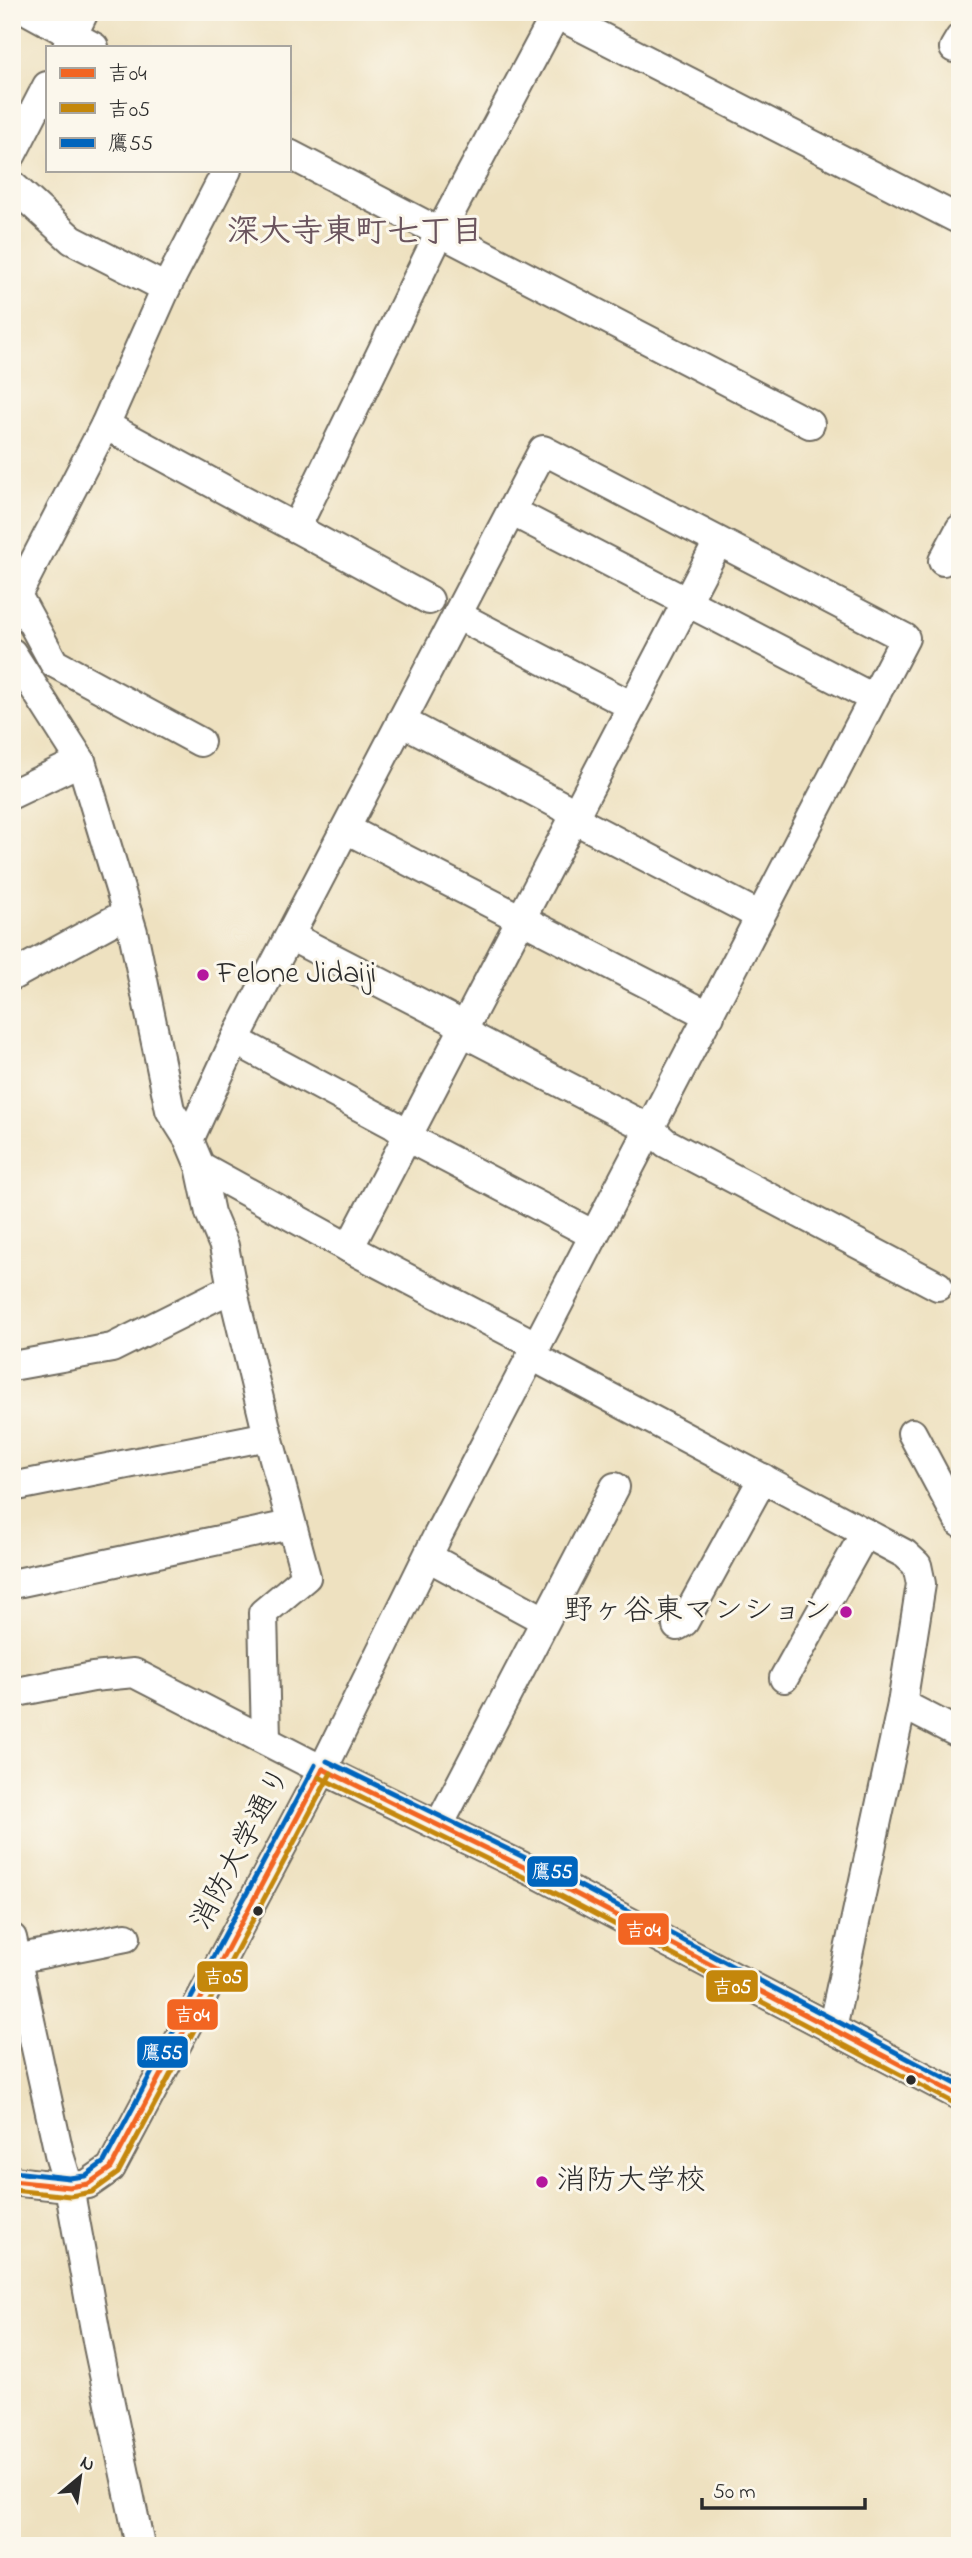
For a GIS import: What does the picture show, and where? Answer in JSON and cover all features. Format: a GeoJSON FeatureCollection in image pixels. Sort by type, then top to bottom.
{"type":"FeatureCollection","features":[{"type":"Feature","properties":{"kind":"street"},"geometry":{"type":"LineString","coordinates":[[30,12],[80,36]]}},
{"type":"Feature","properties":{"kind":"street"},"geometry":{"type":"LineString","coordinates":[[296,528],[440,232],[556,13],[960,220]]}},
{"type":"Feature","properties":{"kind":"street"},"geometry":{"type":"LineString","coordinates":[[12,154],[46,88]]}},
{"type":"Feature","properties":{"kind":"street"},"geometry":{"type":"LineString","coordinates":[[290,155],[810,424]]}},
{"type":"Feature","properties":{"kind":"street"},"geometry":{"type":"LineString","coordinates":[[200,742],[54,663],[17,595],[106,425],[166,288],[226,172]]}},
{"type":"Feature","properties":{"kind":"street"},"geometry":{"type":"LineString","coordinates":[[12,184],[72,240],[166,288]]}},
{"type":"Feature","properties":{"kind":"street"},"geometry":{"type":"LineString","coordinates":[[106,425],[429,600]]}},
{"type":"Feature","properties":{"kind":"street"},"geometry":{"type":"LineString","coordinates":[[12,1693],[93,1677],[134,1673],[323,1769],[428,1557],[905,638],[543,450],[236,1040],[189,1140]]}},
{"type":"Feature","properties":{"kind":"street"},"geometry":{"type":"LineString","coordinates":[[511,511],[873,698]]}},
{"type":"Feature","properties":{"kind":"street"},"geometry":{"type":"LineString","coordinates":[[943,561],[960,529]]}},
{"type":"Feature","properties":{"kind":"street"},"geometry":{"type":"LineString","coordinates":[[349,1248],[718,542]]}},
{"type":"Feature","properties":{"kind":"street"},"geometry":{"type":"LineString","coordinates":[[457,615],[632,706]]}},
{"type":"Feature","properties":{"kind":"street"},"geometry":{"type":"LineString","coordinates":[[12,653],[81,761],[140,960],[170,1110],[189,1140],[200,1166],[210,1213],[224,1246],[268,1436],[306,1577],[263,1613],[266,1739]]}},
{"type":"Feature","properties":{"kind":"street"},"geometry":{"type":"LineString","coordinates":[[401,721],[562,806],[587,826],[760,916]]}},
{"type":"Feature","properties":{"kind":"street"},"geometry":{"type":"LineString","coordinates":[[12,794],[81,761]]}},
{"type":"Feature","properties":{"kind":"street"},"geometry":{"type":"LineString","coordinates":[[346,829],[710,1016]]}},
{"type":"Feature","properties":{"kind":"street"},"geometry":{"type":"LineString","coordinates":[[12,976],[127,914]]}},
{"type":"Feature","properties":{"kind":"street"},"geometry":{"type":"LineString","coordinates":[[290,936],[451,1019],[476,1039],[650,1129],[666,1143],[938,1286]]}},
{"type":"Feature","properties":{"kind":"street"},"geometry":{"type":"LineString","coordinates":[[236,1040],[394,1125],[407,1136],[594,1235]]}},
{"type":"Feature","properties":{"kind":"street"},"geometry":{"type":"LineString","coordinates":[[200,1166],[762,1478],[905,1554],[917,1566],[921,1584],[902,1704],[832,2029]]}},
{"type":"Feature","properties":{"kind":"street"},"geometry":{"type":"LineString","coordinates":[[12,1366],[113,1348],[232,1288]]}},
{"type":"Feature","properties":{"kind":"street"},"geometry":{"type":"LineString","coordinates":[[912,1433],[960,1523]]}},
{"type":"Feature","properties":{"kind":"street"},"geometry":{"type":"LineString","coordinates":[[12,1487],[268,1436]]}},
{"type":"Feature","properties":{"kind":"street"},"geometry":{"type":"LineString","coordinates":[[677,1626],[684,1622],[762,1478]]}},
{"type":"Feature","properties":{"kind":"street"},"geometry":{"type":"LineString","coordinates":[[439,1825],[615,1488]]}},
{"type":"Feature","properties":{"kind":"street"},"geometry":{"type":"LineString","coordinates":[[12,1584],[290,1524]]}},
{"type":"Feature","properties":{"kind":"street"},"geometry":{"type":"LineString","coordinates":[[784,1678],[866,1533]]}},
{"type":"Feature","properties":{"kind":"street"},"geometry":{"type":"LineString","coordinates":[[428,1557],[544,1620]]}},
{"type":"Feature","properties":{"kind":"street"},"geometry":{"type":"LineString","coordinates":[[902,1704],[960,1734]]}},
{"type":"Feature","properties":{"kind":"street","name":"消防大学通り"},"geometry":{"type":"LineString","coordinates":[[12,2181],[69,2187],[88,2184],[111,2168],[323,1769],[552,1882],[960,2096]]}},
{"type":"Feature","properties":{"kind":"street"},"geometry":{"type":"LineString","coordinates":[[126,1937],[14,1949],[60,2158],[69,2187],[98,2346],[140,2546]]}},
{"type":"Feature","properties":{"kind":"transit line","name":"鷹55"},"geometry":{"type":"LineString","coordinates":[[327,1761],[544,1867],[960,2086]]}},
{"type":"Feature","properties":{"kind":"transit line","name":"鷹55"},"geometry":{"type":"LineString","coordinates":[[13,2172],[69,2178],[85,2176],[104,2162],[315,1765]]}},
{"type":"Feature","properties":{"kind":"transit line","name":"吉04"},"geometry":{"type":"LineString","coordinates":[[323,1769],[540,1875],[960,2096]]}},
{"type":"Feature","properties":{"kind":"transit line","name":"吉04"},"geometry":{"type":"LineString","coordinates":[[12,2181],[69,2187],[88,2184],[111,2168],[323,1769]]}},
{"type":"Feature","properties":{"kind":"transit line","name":"吉05"},"geometry":{"type":"LineString","coordinates":[[12,2190],[70,2196],[92,2192],[118,2173],[331,1773]]}},
{"type":"Feature","properties":{"kind":"transit line","name":"吉05"},"geometry":{"type":"LineString","coordinates":[[319,1777],[536,1883],[956,2104]]}},
{"type":"Feature","properties":{"kind":"place","name":"Felone Jidaiji"},"geometry":{"type":"Point","coordinates":[203,975]}},
{"type":"Feature","properties":{"kind":"place","name":"野ヶ谷東マンション"},"geometry":{"type":"Point","coordinates":[846,1612]}},
{"type":"Feature","properties":{"kind":"place","name":"消防大学校"},"geometry":{"type":"Point","coordinates":[542,2182]}},
{"type":"Feature","properties":{"kind":"district","name":"深大寺東町七丁目"},"geometry":{"type":"Point","coordinates":[355,233]}}]}
